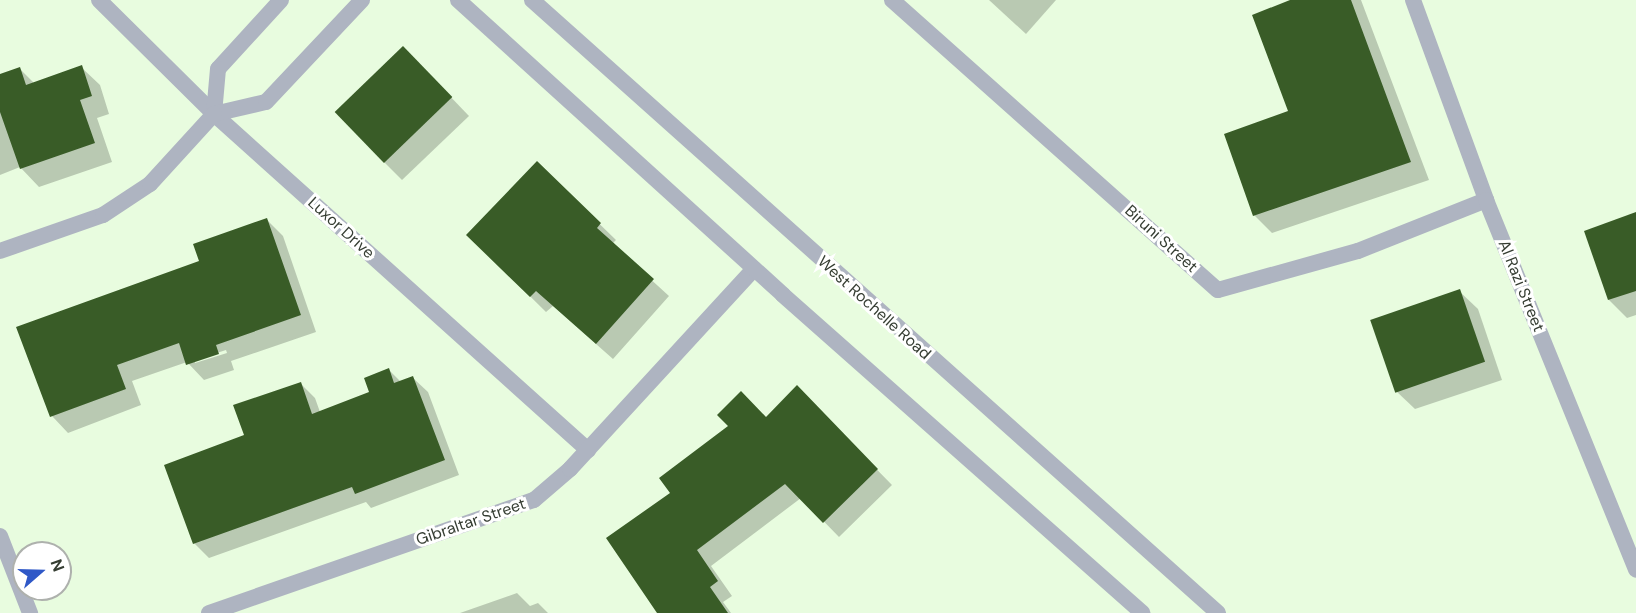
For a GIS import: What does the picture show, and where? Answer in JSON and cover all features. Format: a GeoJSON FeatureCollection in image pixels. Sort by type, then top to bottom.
{"type":"FeatureCollection","features":[{"type":"Feature","properties":{"kind":"street","name":"Luxor Drive"},"geometry":{"type":"LineString","coordinates":[[99,0],[214,114],[588,450]]}},
{"type":"Feature","properties":{"kind":"street"},"geometry":{"type":"LineString","coordinates":[[214,114],[218,69],[281,0]]}},
{"type":"Feature","properties":{"kind":"street"},"geometry":{"type":"LineString","coordinates":[[0,251],[103,215],[150,184],[214,114],[266,102],[362,0]]}},
{"type":"Feature","properties":{"kind":"street"},"geometry":{"type":"LineString","coordinates":[[458,0],[754,269],[1143,613]]}},
{"type":"Feature","properties":{"kind":"street","name":"West Rochelle Road"},"geometry":{"type":"LineString","coordinates":[[532,0],[1218,613]]}},
{"type":"Feature","properties":{"kind":"street","name":"Biruni Street"},"geometry":{"type":"LineString","coordinates":[[892,0],[1218,290],[1358,251],[1486,200]]}},
{"type":"Feature","properties":{"kind":"street","name":"Al Razi Street"},"geometry":{"type":"LineString","coordinates":[[1413,0],[1486,200],[1636,570]]}},
{"type":"Feature","properties":{"kind":"street","name":"Gibraltar Street"},"geometry":{"type":"LineString","coordinates":[[209,613],[534,501],[570,470],[754,269]]}},
{"type":"Feature","properties":{"kind":"street"},"geometry":{"type":"LineString","coordinates":[[0,536],[30,613]]}},
{"type":"Feature","properties":{"kind":"building"},"geometry":{"type":"Polygon","coordinates":[[[1290,0],[1351,0],[1411,162],[1253,216],[1224,134],[1288,111],[1252,15],[1290,0]]]}},
{"type":"Feature","properties":{"kind":"building"},"geometry":{"type":"Polygon","coordinates":[[[403,46],[452,97],[384,163],[335,112],[403,46]]]}},
{"type":"Feature","properties":{"kind":"building"},"geometry":{"type":"Polygon","coordinates":[[[82,65],[92,96],[80,100],[95,143],[20,169],[0,112],[0,74],[20,67],[26,85],[82,65]]]}},
{"type":"Feature","properties":{"kind":"building"},"geometry":{"type":"Polygon","coordinates":[[[537,161],[601,223],[597,228],[654,279],[596,344],[536,291],[530,297],[466,235],[537,161]]]}},
{"type":"Feature","properties":{"kind":"building"},"geometry":{"type":"Polygon","coordinates":[[[1636,212],[1636,291],[1608,300],[1584,231],[1636,212]]]}},
{"type":"Feature","properties":{"kind":"building"},"geometry":{"type":"Polygon","coordinates":[[[267,218],[301,315],[216,345],[219,354],[186,365],[179,343],[117,365],[126,389],[50,417],[16,327],[199,261],[193,244],[267,218]]]}},
{"type":"Feature","properties":{"kind":"building"},"geometry":{"type":"Polygon","coordinates":[[[1460,289],[1485,362],[1395,393],[1370,320],[1460,289]]]}},
{"type":"Feature","properties":{"kind":"building"},"geometry":{"type":"Polygon","coordinates":[[[389,368],[394,383],[413,376],[445,460],[355,494],[352,487],[193,544],[164,465],[244,435],[233,405],[301,382],[312,414],[369,392],[364,378],[389,368]]]}},
{"type":"Feature","properties":{"kind":"building"},"geometry":{"type":"Polygon","coordinates":[[[797,385],[878,469],[823,523],[785,484],[697,550],[718,581],[710,587],[728,613],[657,613],[606,538],[670,493],[659,478],[728,426],[717,415],[741,391],[766,417],[797,385]]]}}]}
